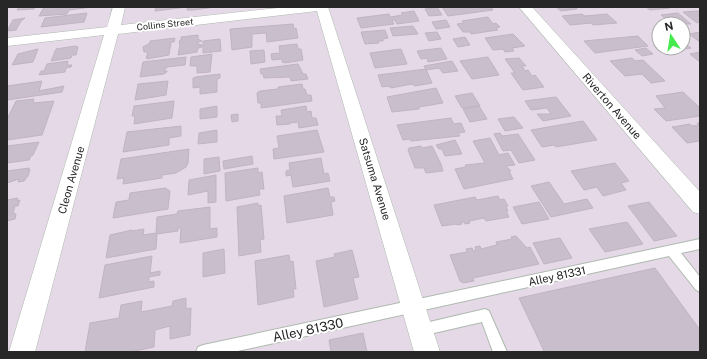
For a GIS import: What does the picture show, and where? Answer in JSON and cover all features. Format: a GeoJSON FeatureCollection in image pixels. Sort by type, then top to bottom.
{"type":"FeatureCollection","features":[{"type":"Feature","properties":{"kind":"street","name":"Cleon Avenue"},"geometry":{"type":"LineString","coordinates":[[22,352],[119,7]]}},
{"type":"Feature","properties":{"kind":"street","name":"Collins Street"},"geometry":{"type":"LineString","coordinates":[[7,42],[322,7]]}},
{"type":"Feature","properties":{"kind":"street","name":"Satsuma Avenue"},"geometry":{"type":"LineString","coordinates":[[322,7],[427,352]]}},
{"type":"Feature","properties":{"kind":"street","name":"Riverton Avenue"},"geometry":{"type":"LineString","coordinates":[[525,7],[700,206]]}},
{"type":"Feature","properties":{"kind":"lane","name":"Alley 81331"},"geometry":{"type":"LineString","coordinates":[[414,307],[700,244]]}},
{"type":"Feature","properties":{"kind":"lane"},"geometry":{"type":"LineString","coordinates":[[671,250],[700,286]]}},
{"type":"Feature","properties":{"kind":"lane","name":"Alley 81330"},"geometry":{"type":"LineString","coordinates":[[203,352],[414,307]]}},
{"type":"Feature","properties":{"kind":"lane"},"geometry":{"type":"LineString","coordinates":[[421,330],[485,315],[500,352]]}},
{"type":"Feature","properties":{"kind":"building"},"geometry":{"type":"Polygon","coordinates":[[[19,7],[35,7],[34,9],[17,10],[19,7]]]}},
{"type":"Feature","properties":{"kind":"building"},"geometry":{"type":"Polygon","coordinates":[[[44,7],[92,7],[69,10],[67,14],[39,16],[44,7]]]}},
{"type":"Feature","properties":{"kind":"building"},"geometry":{"type":"Polygon","coordinates":[[[156,7],[187,7],[155,11],[156,7]]]}},
{"type":"Feature","properties":{"kind":"building"},"geometry":{"type":"Polygon","coordinates":[[[187,7],[216,7],[187,10],[187,7]]]}},
{"type":"Feature","properties":{"kind":"building"},"geometry":{"type":"Polygon","coordinates":[[[437,7],[442,15],[429,16],[425,9],[437,7]]]}},
{"type":"Feature","properties":{"kind":"building"},"geometry":{"type":"Polygon","coordinates":[[[442,7],[491,7],[493,10],[448,16],[442,7]]]}},
{"type":"Feature","properties":{"kind":"building"},"geometry":{"type":"Polygon","coordinates":[[[556,7],[575,7],[577,9],[561,11],[556,7]]]}},
{"type":"Feature","properties":{"kind":"building"},"geometry":{"type":"Polygon","coordinates":[[[646,7],[669,7],[670,8],[650,10],[646,7]]]}},
{"type":"Feature","properties":{"kind":"building"},"geometry":{"type":"Polygon","coordinates":[[[414,11],[419,21],[397,24],[395,20],[392,20],[394,24],[361,28],[357,18],[389,14],[390,17],[403,15],[401,13],[414,11]]]}},
{"type":"Feature","properties":{"kind":"building"},"geometry":{"type":"Polygon","coordinates":[[[699,11],[700,22],[697,23],[691,18],[691,16],[688,16],[683,12],[699,11]]]}},
{"type":"Feature","properties":{"kind":"building"},"geometry":{"type":"Polygon","coordinates":[[[87,13],[84,22],[41,27],[45,18],[87,13]]]}},
{"type":"Feature","properties":{"kind":"building"},"geometry":{"type":"Polygon","coordinates":[[[678,13],[682,16],[662,16],[661,15],[678,13]]]}},
{"type":"Feature","properties":{"kind":"building"},"geometry":{"type":"Polygon","coordinates":[[[582,14],[585,16],[607,14],[617,23],[570,25],[562,16],[582,14]]]}},
{"type":"Feature","properties":{"kind":"building"},"geometry":{"type":"Polygon","coordinates":[[[488,17],[493,24],[496,23],[500,27],[496,28],[498,30],[471,34],[470,32],[463,32],[457,24],[464,23],[462,21],[488,17]]]}},
{"type":"Feature","properties":{"kind":"building"},"geometry":{"type":"Polygon","coordinates":[[[25,18],[21,21],[16,30],[7,31],[13,20],[25,18]]]}},
{"type":"Feature","properties":{"kind":"building"},"geometry":{"type":"Polygon","coordinates":[[[446,20],[450,27],[436,29],[432,22],[446,20]]]}},
{"type":"Feature","properties":{"kind":"building"},"geometry":{"type":"Polygon","coordinates":[[[293,24],[294,29],[296,28],[298,38],[267,42],[266,33],[252,34],[252,47],[232,50],[230,29],[293,24]]]}},
{"type":"Feature","properties":{"kind":"building"},"geometry":{"type":"Polygon","coordinates":[[[413,26],[418,34],[393,36],[390,28],[413,26]]]}},
{"type":"Feature","properties":{"kind":"building"},"geometry":{"type":"Polygon","coordinates":[[[385,30],[388,38],[383,39],[383,41],[378,41],[379,43],[365,44],[361,32],[385,30]]]}},
{"type":"Feature","properties":{"kind":"building"},"geometry":{"type":"Polygon","coordinates":[[[437,32],[441,39],[429,41],[425,33],[437,32]]]}},
{"type":"Feature","properties":{"kind":"building"},"geometry":{"type":"Polygon","coordinates":[[[700,32],[700,42],[691,35],[691,34],[700,32]]]}},
{"type":"Feature","properties":{"kind":"building"},"geometry":{"type":"Polygon","coordinates":[[[513,34],[525,46],[512,48],[514,51],[505,52],[503,49],[493,50],[485,38],[513,34]]]}},
{"type":"Feature","properties":{"kind":"building"},"geometry":{"type":"Polygon","coordinates":[[[198,35],[198,39],[202,41],[198,42],[198,44],[202,45],[202,47],[198,48],[197,52],[178,55],[180,45],[179,41],[181,40],[181,37],[198,35]]]}},
{"type":"Feature","properties":{"kind":"building"},"geometry":{"type":"Polygon","coordinates":[[[638,36],[648,46],[595,53],[584,41],[638,36]]]}},
{"type":"Feature","properties":{"kind":"building"},"geometry":{"type":"Polygon","coordinates":[[[465,37],[470,45],[458,47],[453,39],[465,37]]]}},
{"type":"Feature","properties":{"kind":"building"},"geometry":{"type":"Polygon","coordinates":[[[175,38],[174,42],[171,42],[169,55],[146,58],[148,52],[144,52],[143,47],[150,43],[150,41],[175,38]]]}},
{"type":"Feature","properties":{"kind":"building"},"geometry":{"type":"Polygon","coordinates":[[[220,39],[221,51],[203,53],[203,41],[220,39]]]}},
{"type":"Feature","properties":{"kind":"building"},"geometry":{"type":"Polygon","coordinates":[[[297,44],[298,49],[301,49],[303,60],[285,63],[282,62],[282,59],[272,60],[271,54],[280,53],[279,46],[297,44]]]}},
{"type":"Feature","properties":{"kind":"building"},"geometry":{"type":"Polygon","coordinates":[[[75,46],[78,47],[76,55],[72,55],[71,58],[51,61],[56,49],[75,46]]]}},
{"type":"Feature","properties":{"kind":"building"},"geometry":{"type":"Polygon","coordinates":[[[441,48],[447,59],[428,62],[427,58],[421,59],[417,51],[441,48]]]}},
{"type":"Feature","properties":{"kind":"building"},"geometry":{"type":"Polygon","coordinates":[[[646,48],[651,52],[651,54],[642,56],[635,50],[646,48]]]}},
{"type":"Feature","properties":{"kind":"building"},"geometry":{"type":"Polygon","coordinates":[[[38,49],[33,62],[12,65],[18,54],[38,49]]]}},
{"type":"Feature","properties":{"kind":"building"},"geometry":{"type":"Polygon","coordinates":[[[401,49],[407,64],[375,68],[370,53],[401,49]]]}},
{"type":"Feature","properties":{"kind":"building"},"geometry":{"type":"Polygon","coordinates":[[[264,50],[265,62],[251,64],[250,51],[264,50]]]}},
{"type":"Feature","properties":{"kind":"building"},"geometry":{"type":"Polygon","coordinates":[[[700,52],[700,62],[691,55],[700,52]]]}},
{"type":"Feature","properties":{"kind":"building"},"geometry":{"type":"Polygon","coordinates":[[[212,54],[210,72],[197,73],[197,66],[190,66],[191,57],[212,54]]]}},
{"type":"Feature","properties":{"kind":"building"},"geometry":{"type":"Polygon","coordinates":[[[186,57],[185,65],[167,67],[164,71],[167,72],[164,74],[140,77],[143,62],[186,57]]]}},
{"type":"Feature","properties":{"kind":"building"},"geometry":{"type":"Polygon","coordinates":[[[488,57],[499,75],[472,79],[460,61],[488,57]]]}},
{"type":"Feature","properties":{"kind":"building"},"geometry":{"type":"Polygon","coordinates":[[[519,58],[526,66],[522,66],[525,71],[528,70],[532,76],[535,75],[544,87],[523,90],[511,73],[515,73],[505,59],[519,58]]]}},
{"type":"Feature","properties":{"kind":"building"},"geometry":{"type":"Polygon","coordinates":[[[632,58],[635,61],[643,60],[665,81],[651,83],[642,74],[625,76],[610,61],[632,58]]]}},
{"type":"Feature","properties":{"kind":"building"},"geometry":{"type":"Polygon","coordinates":[[[68,61],[67,65],[72,65],[71,67],[66,68],[65,72],[39,75],[41,71],[44,71],[47,64],[68,61]]]}},
{"type":"Feature","properties":{"kind":"building"},"geometry":{"type":"Polygon","coordinates":[[[452,61],[458,71],[443,73],[439,68],[426,70],[424,66],[452,61]]]}},
{"type":"Feature","properties":{"kind":"building"},"geometry":{"type":"Polygon","coordinates":[[[298,64],[303,74],[306,74],[308,79],[291,81],[290,77],[264,78],[260,69],[298,64]]]}},
{"type":"Feature","properties":{"kind":"building"},"geometry":{"type":"Polygon","coordinates":[[[426,69],[432,83],[415,86],[412,84],[391,88],[388,86],[382,87],[378,75],[426,69]]]}},
{"type":"Feature","properties":{"kind":"building"},"geometry":{"type":"Polygon","coordinates":[[[220,74],[220,78],[217,79],[217,92],[200,94],[200,87],[193,88],[193,78],[220,74]]]}},
{"type":"Feature","properties":{"kind":"building"},"geometry":{"type":"Polygon","coordinates":[[[42,81],[39,91],[64,86],[62,92],[7,100],[7,86],[42,81]]]}},
{"type":"Feature","properties":{"kind":"building"},"geometry":{"type":"Polygon","coordinates":[[[168,81],[166,95],[135,100],[138,84],[168,81]]]}},
{"type":"Feature","properties":{"kind":"building"},"geometry":{"type":"Polygon","coordinates":[[[302,84],[307,95],[311,95],[312,101],[261,108],[261,103],[258,103],[257,93],[260,91],[302,84]]]}},
{"type":"Feature","properties":{"kind":"building"},"geometry":{"type":"Polygon","coordinates":[[[436,88],[443,103],[419,107],[419,109],[392,112],[387,97],[436,88]]]}},
{"type":"Feature","properties":{"kind":"building"},"geometry":{"type":"Polygon","coordinates":[[[683,92],[700,108],[700,116],[666,121],[654,109],[665,108],[656,96],[683,92]]]}},
{"type":"Feature","properties":{"kind":"building"},"geometry":{"type":"Polygon","coordinates":[[[472,93],[480,106],[462,108],[455,96],[472,93]]]}},
{"type":"Feature","properties":{"kind":"building"},"geometry":{"type":"Polygon","coordinates":[[[556,97],[571,116],[543,121],[537,114],[551,114],[547,108],[531,110],[525,101],[556,97]]]}},
{"type":"Feature","properties":{"kind":"building"},"geometry":{"type":"Polygon","coordinates":[[[34,99],[33,103],[54,101],[42,135],[7,140],[7,119],[16,101],[34,99]]]}},
{"type":"Feature","properties":{"kind":"building"},"geometry":{"type":"Polygon","coordinates":[[[174,101],[172,118],[134,124],[135,116],[132,116],[134,106],[174,101]]]}},
{"type":"Feature","properties":{"kind":"building"},"geometry":{"type":"Polygon","coordinates":[[[217,106],[217,117],[200,119],[200,109],[217,106]]]}},
{"type":"Feature","properties":{"kind":"building"},"geometry":{"type":"Polygon","coordinates":[[[306,106],[307,112],[311,111],[312,118],[316,118],[318,125],[299,128],[298,122],[277,125],[276,116],[282,116],[281,110],[306,106]]]}},
{"type":"Feature","properties":{"kind":"building"},"geometry":{"type":"Polygon","coordinates":[[[479,106],[487,119],[470,122],[463,109],[479,106]]]}},
{"type":"Feature","properties":{"kind":"building"},"geometry":{"type":"Polygon","coordinates":[[[238,114],[238,121],[232,122],[231,115],[238,114]]]}},
{"type":"Feature","properties":{"kind":"building"},"geometry":{"type":"Polygon","coordinates":[[[514,117],[523,128],[505,131],[498,119],[514,117]]]}},
{"type":"Feature","properties":{"kind":"building"},"geometry":{"type":"Polygon","coordinates":[[[451,118],[454,124],[461,123],[465,132],[458,133],[460,136],[411,141],[410,139],[403,140],[397,125],[451,118]]]}},
{"type":"Feature","properties":{"kind":"building"},"geometry":{"type":"Polygon","coordinates":[[[583,121],[597,140],[556,147],[554,145],[542,147],[531,130],[583,121]]]}},
{"type":"Feature","properties":{"kind":"building"},"geometry":{"type":"Polygon","coordinates":[[[697,123],[700,123],[700,141],[687,143],[672,127],[690,124],[692,126],[699,125],[697,123]]]}},
{"type":"Feature","properties":{"kind":"building"},"geometry":{"type":"Polygon","coordinates":[[[181,126],[181,136],[169,138],[169,145],[123,152],[127,132],[181,126]]]}},
{"type":"Feature","properties":{"kind":"building"},"geometry":{"type":"Polygon","coordinates":[[[217,130],[217,142],[198,144],[199,133],[217,130]]]}},
{"type":"Feature","properties":{"kind":"building"},"geometry":{"type":"Polygon","coordinates":[[[317,130],[324,152],[274,159],[273,149],[279,148],[277,136],[317,130]]]}},
{"type":"Feature","properties":{"kind":"building"},"geometry":{"type":"Polygon","coordinates":[[[500,133],[502,136],[518,134],[535,160],[519,163],[511,150],[503,151],[494,134],[500,133]]]}},
{"type":"Feature","properties":{"kind":"building"},"geometry":{"type":"Polygon","coordinates":[[[490,138],[499,155],[508,153],[515,165],[506,166],[511,171],[509,171],[513,179],[464,189],[455,169],[466,167],[465,165],[485,163],[473,141],[490,138]]]}},
{"type":"Feature","properties":{"kind":"building"},"geometry":{"type":"Polygon","coordinates":[[[455,140],[462,154],[445,156],[442,149],[439,149],[436,145],[455,140]]]}},
{"type":"Feature","properties":{"kind":"building"},"geometry":{"type":"Polygon","coordinates":[[[39,142],[29,160],[7,163],[7,146],[39,142]]]}},
{"type":"Feature","properties":{"kind":"building"},"geometry":{"type":"Polygon","coordinates":[[[421,146],[422,148],[432,146],[443,171],[426,173],[424,168],[415,168],[408,150],[409,148],[421,146]]]}},
{"type":"Feature","properties":{"kind":"building"},"geometry":{"type":"Polygon","coordinates":[[[189,149],[188,163],[186,167],[176,173],[162,175],[162,178],[123,184],[124,178],[117,179],[121,159],[189,149]]]}},
{"type":"Feature","properties":{"kind":"building"},"geometry":{"type":"Polygon","coordinates":[[[252,156],[253,164],[224,169],[223,161],[252,156]]]}},
{"type":"Feature","properties":{"kind":"building"},"geometry":{"type":"Polygon","coordinates":[[[219,157],[220,171],[204,174],[204,159],[219,157]]]}},
{"type":"Feature","properties":{"kind":"building"},"geometry":{"type":"Polygon","coordinates":[[[321,158],[324,174],[328,173],[330,181],[293,187],[291,175],[286,176],[286,171],[290,170],[289,163],[321,158]]]}},
{"type":"Feature","properties":{"kind":"building"},"geometry":{"type":"Polygon","coordinates":[[[615,163],[629,181],[621,183],[626,190],[603,196],[597,187],[584,190],[571,171],[615,163]]]}},
{"type":"Feature","properties":{"kind":"building"},"geometry":{"type":"Polygon","coordinates":[[[29,168],[28,176],[24,181],[18,182],[19,179],[7,183],[7,171],[29,168]]]}},
{"type":"Feature","properties":{"kind":"building"},"geometry":{"type":"Polygon","coordinates":[[[258,168],[258,173],[262,172],[264,189],[259,189],[260,195],[226,201],[225,173],[258,168]]]}},
{"type":"Feature","properties":{"kind":"building"},"geometry":{"type":"Polygon","coordinates":[[[216,175],[216,202],[208,203],[208,191],[188,195],[189,180],[216,175]]]}},
{"type":"Feature","properties":{"kind":"building"},"geometry":{"type":"Polygon","coordinates":[[[549,182],[564,204],[587,199],[593,208],[551,217],[531,186],[549,182]]]}},
{"type":"Feature","properties":{"kind":"building"},"geometry":{"type":"Polygon","coordinates":[[[165,188],[170,191],[168,209],[113,218],[116,202],[129,200],[130,193],[165,188]]]}},
{"type":"Feature","properties":{"kind":"building"},"geometry":{"type":"Polygon","coordinates":[[[328,188],[330,197],[334,197],[335,201],[331,202],[333,215],[287,223],[284,196],[328,188]]]}},
{"type":"Feature","properties":{"kind":"building"},"geometry":{"type":"Polygon","coordinates":[[[498,196],[500,200],[504,199],[508,206],[506,207],[508,211],[506,211],[509,217],[486,221],[484,218],[469,221],[470,223],[465,224],[464,222],[461,222],[462,224],[442,226],[434,205],[475,197],[477,200],[498,196]]]}},
{"type":"Feature","properties":{"kind":"building"},"geometry":{"type":"Polygon","coordinates":[[[18,198],[17,201],[20,200],[18,206],[15,206],[13,213],[16,214],[15,219],[7,221],[7,200],[18,198]]]}},
{"type":"Feature","properties":{"kind":"building"},"geometry":{"type":"Polygon","coordinates":[[[539,202],[549,219],[522,224],[513,207],[539,202]]]}},
{"type":"Feature","properties":{"kind":"building"},"geometry":{"type":"Polygon","coordinates":[[[649,202],[677,236],[654,241],[628,206],[649,202]]]}},
{"type":"Feature","properties":{"kind":"building"},"geometry":{"type":"Polygon","coordinates":[[[258,203],[258,206],[261,205],[264,239],[260,240],[261,252],[239,256],[237,207],[258,203]]]}},
{"type":"Feature","properties":{"kind":"building"},"geometry":{"type":"Polygon","coordinates":[[[210,207],[210,229],[217,228],[217,237],[180,243],[181,228],[178,228],[178,231],[157,234],[156,249],[106,258],[110,235],[144,229],[143,235],[156,233],[157,217],[177,214],[178,211],[210,207]]]}},
{"type":"Feature","properties":{"kind":"building"},"geometry":{"type":"Polygon","coordinates":[[[627,222],[643,244],[605,252],[589,229],[627,222]]]}},
{"type":"Feature","properties":{"kind":"building"},"geometry":{"type":"Polygon","coordinates":[[[516,236],[527,248],[530,247],[539,264],[473,278],[474,281],[463,283],[460,281],[450,255],[467,252],[466,249],[472,248],[473,251],[476,250],[475,247],[480,246],[481,249],[497,245],[496,242],[512,239],[511,237],[516,236]]]}},
{"type":"Feature","properties":{"kind":"building"},"geometry":{"type":"Polygon","coordinates":[[[560,238],[572,258],[544,264],[533,243],[560,238]]]}},
{"type":"Feature","properties":{"kind":"building"},"geometry":{"type":"Polygon","coordinates":[[[224,249],[225,273],[203,277],[203,253],[224,249]]]}},
{"type":"Feature","properties":{"kind":"building"},"geometry":{"type":"Polygon","coordinates":[[[352,250],[359,277],[353,278],[358,299],[324,307],[316,261],[335,257],[334,254],[352,250]]]}},
{"type":"Feature","properties":{"kind":"building"},"geometry":{"type":"Polygon","coordinates":[[[289,255],[290,262],[293,261],[296,289],[293,289],[294,297],[258,305],[255,261],[289,255]]]}},
{"type":"Feature","properties":{"kind":"building"},"geometry":{"type":"Polygon","coordinates":[[[152,256],[150,273],[160,271],[160,275],[149,277],[149,282],[154,281],[154,287],[99,298],[105,265],[152,256]]]}},
{"type":"Feature","properties":{"kind":"building"},"geometry":{"type":"Polygon","coordinates":[[[655,268],[700,330],[700,352],[539,352],[544,351],[519,298],[655,268]]]}},
{"type":"Feature","properties":{"kind":"building"},"geometry":{"type":"Polygon","coordinates":[[[186,298],[186,309],[191,308],[190,335],[170,339],[170,326],[155,330],[154,347],[130,352],[85,352],[90,323],[119,318],[121,305],[142,301],[141,312],[172,306],[173,301],[186,298]]]}},
{"type":"Feature","properties":{"kind":"building"},"geometry":{"type":"Polygon","coordinates":[[[363,333],[367,352],[331,352],[329,340],[363,333]]]}}]}
